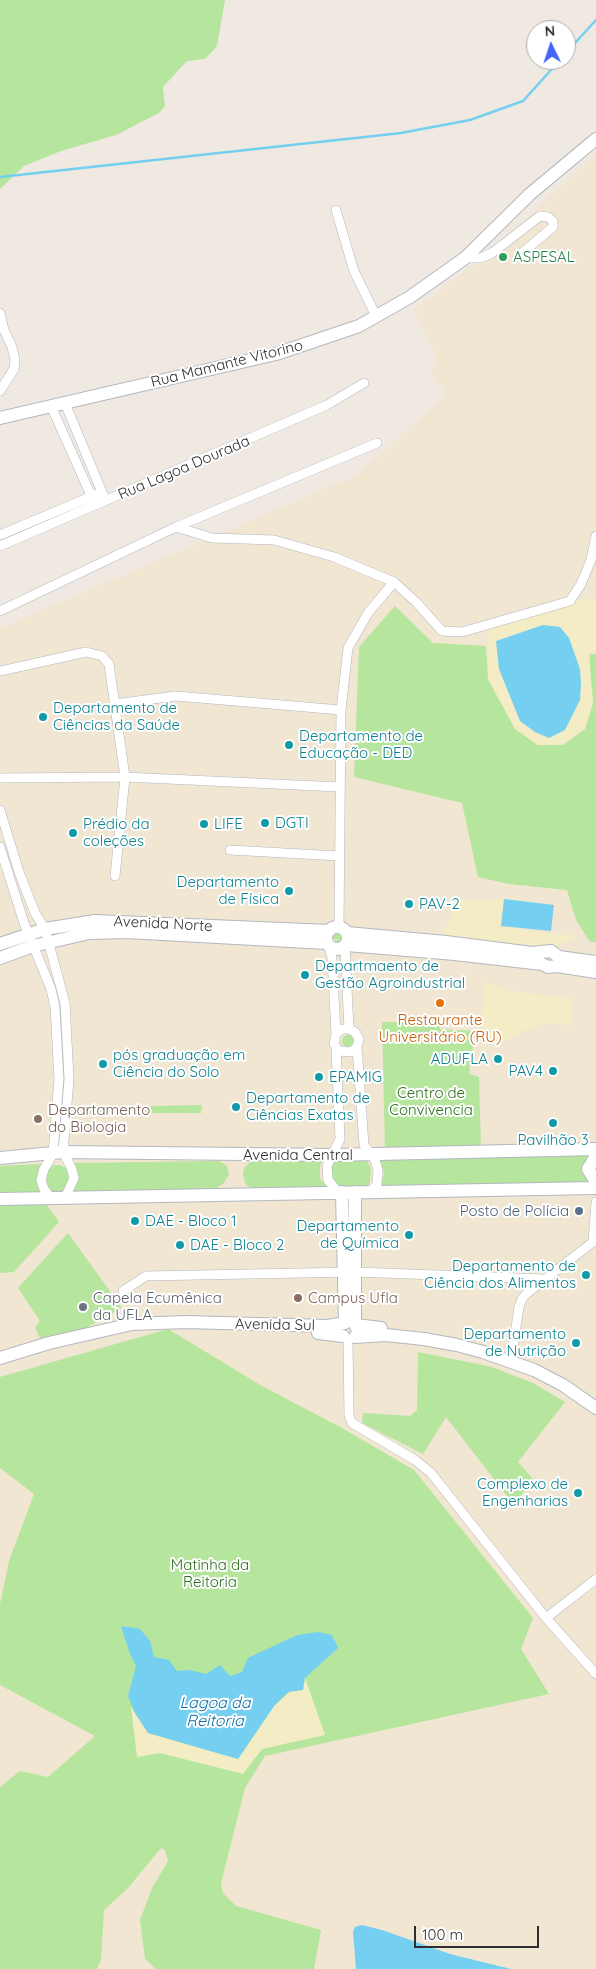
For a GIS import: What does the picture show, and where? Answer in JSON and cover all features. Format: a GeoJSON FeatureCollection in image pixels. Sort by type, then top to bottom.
{"type":"FeatureCollection","features":[{"type":"Feature","properties":{"kind":"street","name":"Rua Mamante Vitorino"},"geometry":{"type":"LineString","coordinates":[[0,418],[276,354],[359,326],[410,297],[465,258],[530,194],[596,139]]}},
{"type":"Feature","properties":{"kind":"street"},"geometry":{"type":"LineString","coordinates":[[336,210],[354,271],[376,316]]}},
{"type":"Feature","properties":{"kind":"street"},"geometry":{"type":"LineString","coordinates":[[465,258],[480,258],[492,253],[540,216],[548,217],[553,222],[553,227],[521,254]]}},
{"type":"Feature","properties":{"kind":"street"},"geometry":{"type":"LineString","coordinates":[[0,312],[4,330],[12,346],[15,360],[14,370],[0,391]]}},
{"type":"Feature","properties":{"kind":"street","name":"Rua Lagoa Dourada"},"geometry":{"type":"LineString","coordinates":[[0,546],[327,406],[364,383]]}},
{"type":"Feature","properties":{"kind":"street"},"geometry":{"type":"LineString","coordinates":[[64,403],[106,502]]}},
{"type":"Feature","properties":{"kind":"street"},"geometry":{"type":"LineString","coordinates":[[51,406],[96,506]]}},
{"type":"Feature","properties":{"kind":"street"},"geometry":{"type":"LineString","coordinates":[[64,435],[76,430]]}},
{"type":"Feature","properties":{"kind":"street"},"geometry":{"type":"LineString","coordinates":[[0,611],[176,527],[377,442]]}},
{"type":"Feature","properties":{"kind":"street"},"geometry":{"type":"LineString","coordinates":[[0,535],[102,492]]}},
{"type":"Feature","properties":{"kind":"street"},"geometry":{"type":"LineString","coordinates":[[176,527],[212,538],[274,540],[334,557],[394,582],[416,602],[442,631],[462,632],[570,601],[581,584],[591,560],[596,536]]}},
{"type":"Feature","properties":{"kind":"street"},"geometry":{"type":"LineString","coordinates":[[349,1029],[338,939],[341,710],[348,648],[368,613],[394,582]]}},
{"type":"Feature","properties":{"kind":"street"},"geometry":{"type":"LineString","coordinates":[[0,670],[86,652],[102,656],[109,664],[125,777],[115,876]]}},
{"type":"Feature","properties":{"kind":"street"},"geometry":{"type":"LineString","coordinates":[[114,704],[176,696],[341,710]]}},
{"type":"Feature","properties":{"kind":"street"},"geometry":{"type":"LineString","coordinates":[[0,778],[125,777],[339,787]]}},
{"type":"Feature","properties":{"kind":"street"},"geometry":{"type":"LineString","coordinates":[[0,810],[19,872],[35,913],[45,929],[65,1003],[69,1079],[58,1153],[44,1169],[41,1180],[44,1189],[50,1197]]}},
{"type":"Feature","properties":{"kind":"street"},"geometry":{"type":"LineString","coordinates":[[0,847],[28,934],[40,957],[52,989],[55,1007],[59,1079],[58,1153],[71,1167],[74,1178],[65,1198]]}},
{"type":"Feature","properties":{"kind":"street"},"geometry":{"type":"LineString","coordinates":[[230,850],[339,856]]}},
{"type":"Feature","properties":{"kind":"street","name":"Avenida Norte"},"geometry":{"type":"LineString","coordinates":[[0,944],[45,929],[104,921],[338,939],[549,960],[596,962]]}},
{"type":"Feature","properties":{"kind":"street","name":"Avenida Norte"},"geometry":{"type":"LineString","coordinates":[[0,958],[34,946],[88,933],[126,932],[338,939]]}},
{"type":"Feature","properties":{"kind":"street"},"geometry":{"type":"LineString","coordinates":[[338,939],[332,958],[336,1034],[334,1038],[340,1140],[328,1162],[327,1173],[328,1180],[345,1192]]}},
{"type":"Feature","properties":{"kind":"street","name":"Avenida Norte"},"geometry":{"type":"LineString","coordinates":[[549,960],[596,972]]}},
{"type":"Feature","properties":{"kind":"street"},"geometry":{"type":"LineString","coordinates":[[336,1034],[342,1029],[349,1029],[359,1039],[357,1047],[364,1145],[375,1160],[379,1175],[377,1184],[371,1191]]}},
{"type":"Feature","properties":{"kind":"street"},"geometry":{"type":"LineString","coordinates":[[336,1048],[347,1053],[357,1047]]}},
{"type":"Feature","properties":{"kind":"street","name":"Avenida Central"},"geometry":{"type":"LineString","coordinates":[[0,1158],[58,1153],[333,1155],[596,1149]]}},
{"type":"Feature","properties":{"kind":"street"},"geometry":{"type":"LineString","coordinates":[[596,1156],[588,1169],[596,1182]]}},
{"type":"Feature","properties":{"kind":"street"},"geometry":{"type":"LineString","coordinates":[[0,1200],[50,1197],[215,1196],[371,1191],[596,1188]]}},
{"type":"Feature","properties":{"kind":"street"},"geometry":{"type":"LineString","coordinates":[[345,1192],[350,1272],[349,1415],[352,1423],[415,1460],[431,1473],[546,1618],[596,1674]]}},
{"type":"Feature","properties":{"kind":"street"},"geometry":{"type":"LineString","coordinates":[[512,1357],[519,1307],[522,1299],[526,1294],[594,1244],[596,1202]]}},
{"type":"Feature","properties":{"kind":"street"},"geometry":{"type":"LineString","coordinates":[[123,1291],[146,1276],[350,1272],[546,1279]]}},
{"type":"Feature","properties":{"kind":"street","name":"Avenida Sul"},"geometry":{"type":"LineString","coordinates":[[0,1358],[110,1328],[143,1323],[186,1322],[328,1326],[424,1339],[512,1357],[561,1376],[596,1398]]}},
{"type":"Feature","properties":{"kind":"street","name":"Avenida Sul"},"geometry":{"type":"LineString","coordinates":[[0,1365],[102,1338],[145,1330],[329,1333],[350,1330]]}},
{"type":"Feature","properties":{"kind":"street","name":"Avenida Sul"},"geometry":{"type":"LineString","coordinates":[[512,1357],[562,1385],[596,1408]]}},
{"type":"Feature","properties":{"kind":"street"},"geometry":{"type":"LineString","coordinates":[[546,1618],[596,1579]]}},
{"type":"Feature","properties":{"kind":"shaded area","name":"Campus Ufla"},"geometry":{"type":"Polygon","coordinates":[[[596,154],[596,1969],[0,1969],[0,628],[357,475],[447,394],[431,375],[436,354],[413,311],[487,254],[596,154]]]}},
{"type":"Feature","properties":{"kind":"green space"},"geometry":{"type":"Polygon","coordinates":[[[0,0],[225,0],[217,46],[205,59],[187,61],[163,87],[165,106],[159,113],[116,135],[61,151],[24,166],[0,189],[0,0]]]}},
{"type":"Feature","properties":{"kind":"green space"},"geometry":{"type":"Polygon","coordinates":[[[395,606],[433,643],[486,646],[488,679],[515,728],[538,745],[563,745],[585,729],[587,654],[596,654],[596,942],[590,942],[576,920],[567,890],[509,884],[478,877],[462,803],[354,777],[359,647],[395,606]]]}},
{"type":"Feature","properties":{"kind":"green space"},"geometry":{"type":"Polygon","coordinates":[[[335,929],[344,931],[347,941],[343,947],[331,946],[328,941],[341,940],[328,938],[329,933],[335,929]]]}},
{"type":"Feature","properties":{"kind":"green space","name":"Centro de Convivencia"},"geometry":{"type":"Polygon","coordinates":[[[382,1022],[439,1022],[440,1029],[475,1031],[469,1074],[479,1077],[481,1148],[385,1150],[382,1022]]]}},
{"type":"Feature","properties":{"kind":"green space"},"geometry":{"type":"Polygon","coordinates":[[[350,1035],[353,1036],[353,1046],[346,1047],[343,1046],[342,1039],[343,1036],[350,1035]]]}},
{"type":"Feature","properties":{"kind":"green space"},"geometry":{"type":"Polygon","coordinates":[[[202,1105],[201,1113],[107,1113],[106,1107],[202,1105]]]}},
{"type":"Feature","properties":{"kind":"green space"},"geometry":{"type":"Polygon","coordinates":[[[81,1107],[105,1107],[105,1114],[82,1114],[81,1107]]]}},
{"type":"Feature","properties":{"kind":"green space"},"geometry":{"type":"Polygon","coordinates":[[[594,1153],[595,1185],[379,1187],[384,1175],[383,1169],[377,1160],[594,1153]]]}},
{"type":"Feature","properties":{"kind":"green space"},"geometry":{"type":"Polygon","coordinates":[[[258,1159],[323,1159],[320,1167],[320,1178],[327,1188],[254,1189],[246,1185],[243,1175],[244,1168],[251,1161],[258,1159]]]}},
{"type":"Feature","properties":{"kind":"green space"},"geometry":{"type":"Polygon","coordinates":[[[335,1160],[367,1160],[371,1169],[370,1182],[366,1187],[339,1188],[331,1176],[332,1164],[335,1160]]]}},
{"type":"Feature","properties":{"kind":"green space"},"geometry":{"type":"Polygon","coordinates":[[[219,1161],[227,1166],[229,1174],[224,1183],[215,1189],[71,1193],[77,1179],[77,1170],[73,1163],[219,1161]]]}},
{"type":"Feature","properties":{"kind":"green space"},"geometry":{"type":"Polygon","coordinates":[[[41,1164],[39,1173],[42,1194],[0,1194],[0,1166],[41,1164]]]}},
{"type":"Feature","properties":{"kind":"green space"},"geometry":{"type":"Polygon","coordinates":[[[54,1165],[60,1165],[67,1169],[70,1178],[65,1190],[54,1194],[48,1189],[46,1184],[47,1171],[54,1165]]]}},
{"type":"Feature","properties":{"kind":"green space"},"geometry":{"type":"Polygon","coordinates":[[[46,1204],[59,1222],[14,1272],[0,1273],[0,1205],[46,1204]]]}},
{"type":"Feature","properties":{"kind":"green space"},"geometry":{"type":"Polygon","coordinates":[[[68,1233],[122,1308],[84,1329],[40,1338],[35,1328],[40,1321],[18,1288],[68,1233]]]}},
{"type":"Feature","properties":{"kind":"green space","name":"Matinha da Reitoria"},"geometry":{"type":"Polygon","coordinates":[[[168,1329],[262,1386],[342,1428],[414,1470],[533,1618],[521,1649],[549,1694],[265,1756],[245,1788],[221,1883],[223,1893],[236,1906],[321,1930],[314,1969],[156,1969],[145,1959],[140,1920],[152,1888],[168,1861],[165,1850],[161,1848],[128,1888],[104,1910],[101,1960],[97,1969],[0,1969],[0,1787],[20,1771],[48,1777],[95,1736],[0,1685],[0,1604],[9,1561],[34,1494],[0,1468],[0,1377],[168,1329]]]}},
{"type":"Feature","properties":{"kind":"green space"},"geometry":{"type":"Polygon","coordinates":[[[418,1352],[492,1367],[533,1383],[565,1402],[518,1462],[533,1479],[514,1505],[446,1417],[423,1454],[362,1423],[363,1413],[410,1416],[417,1410],[418,1352]]]}},
{"type":"Feature","properties":{"kind":"sand"},"geometry":{"type":"Polygon","coordinates":[[[596,599],[596,651],[589,652],[593,703],[585,729],[558,745],[538,745],[515,729],[488,679],[487,628],[570,601],[596,599]]]}},
{"type":"Feature","properties":{"kind":"sand"},"geometry":{"type":"Polygon","coordinates":[[[460,899],[477,901],[504,899],[501,926],[477,925],[576,936],[553,948],[442,936],[460,899]]]}},
{"type":"Feature","properties":{"kind":"sand"},"geometry":{"type":"Polygon","coordinates":[[[484,981],[503,990],[571,999],[571,1025],[547,1023],[524,1030],[506,1040],[481,1041],[484,981]]]}},
{"type":"Feature","properties":{"kind":"sand"},"geometry":{"type":"Polygon","coordinates":[[[305,1678],[325,1735],[262,1749],[243,1774],[160,1753],[137,1757],[131,1707],[148,1733],[238,1759],[274,1706],[305,1678]]]}},
{"type":"Feature","properties":{"kind":"water"},"geometry":{"type":"Polygon","coordinates":[[[543,625],[560,627],[569,638],[580,669],[581,683],[580,700],[565,730],[549,738],[535,732],[520,721],[499,669],[496,641],[543,625]]]}},
{"type":"Feature","properties":{"kind":"water"},"geometry":{"type":"Polygon","coordinates":[[[504,899],[554,905],[551,931],[501,926],[504,899]]]}},
{"type":"Feature","properties":{"kind":"water","name":"Lagoa da Reitoria"},"geometry":{"type":"Polygon","coordinates":[[[121,1626],[140,1629],[150,1641],[154,1657],[169,1660],[177,1671],[190,1670],[206,1674],[220,1665],[230,1676],[242,1672],[248,1658],[297,1635],[318,1632],[332,1635],[338,1648],[305,1678],[303,1690],[288,1692],[274,1706],[238,1759],[148,1733],[135,1713],[128,1696],[136,1666],[121,1626]]]}},
{"type":"Feature","properties":{"kind":"water"},"geometry":{"type":"Polygon","coordinates":[[[362,1925],[382,1930],[450,1954],[511,1969],[356,1969],[353,1932],[355,1927],[362,1925]]]}},
{"type":"Feature","properties":{"kind":"waterway"},"geometry":{"type":"LineString","coordinates":[[576,42],[596,20]]}},
{"type":"Feature","properties":{"kind":"waterway"},"geometry":{"type":"LineString","coordinates":[[0,177],[401,133],[470,120],[523,101],[551,70]]}},
{"type":"Feature","properties":{"kind":"place","name":"ASPESAL"},"geometry":{"type":"Point","coordinates":[503,257]}},
{"type":"Feature","properties":{"kind":"place","name":"Departamento de Ciências da Saúde"},"geometry":{"type":"Point","coordinates":[43,717]}},
{"type":"Feature","properties":{"kind":"place","name":"Departamento de Educação - DED"},"geometry":{"type":"Point","coordinates":[289,745]}},
{"type":"Feature","properties":{"kind":"place","name":"DGTI"},"geometry":{"type":"Point","coordinates":[265,823]}},
{"type":"Feature","properties":{"kind":"place","name":"LIFE"},"geometry":{"type":"Point","coordinates":[204,824]}},
{"type":"Feature","properties":{"kind":"place","name":"Prédio da coleções"},"geometry":{"type":"Point","coordinates":[73,833]}},
{"type":"Feature","properties":{"kind":"place","name":"Departamento de Física"},"geometry":{"type":"Point","coordinates":[289,891]}},
{"type":"Feature","properties":{"kind":"place","name":"PAV-2"},"geometry":{"type":"Point","coordinates":[409,904]}},
{"type":"Feature","properties":{"kind":"place","name":"Departmaento de Gestão Agroindustrial"},"geometry":{"type":"Point","coordinates":[305,975]}},
{"type":"Feature","properties":{"kind":"place","name":"Restaurante Universitário (RU)"},"geometry":{"type":"Point","coordinates":[440,1003]}},
{"type":"Feature","properties":{"kind":"place","name":"ADUFLA"},"geometry":{"type":"Point","coordinates":[498,1059]}},
{"type":"Feature","properties":{"kind":"place","name":"pós graduação em Ciência do Solo"},"geometry":{"type":"Point","coordinates":[103,1064]}},
{"type":"Feature","properties":{"kind":"place","name":"PAV4"},"geometry":{"type":"Point","coordinates":[553,1071]}},
{"type":"Feature","properties":{"kind":"place","name":"EPAMIG"},"geometry":{"type":"Point","coordinates":[319,1077]}},
{"type":"Feature","properties":{"kind":"place","name":"Departamento de Ciências Exatas"},"geometry":{"type":"Point","coordinates":[236,1107]}},
{"type":"Feature","properties":{"kind":"place","name":"Departamento do Biologia"},"geometry":{"type":"Point","coordinates":[38,1119]}},
{"type":"Feature","properties":{"kind":"place","name":"Pavilhão 3"},"geometry":{"type":"Point","coordinates":[553,1123]}},
{"type":"Feature","properties":{"kind":"place","name":"Posto de Polícia"},"geometry":{"type":"Point","coordinates":[579,1211]}},
{"type":"Feature","properties":{"kind":"place","name":"DAE - Bloco 1"},"geometry":{"type":"Point","coordinates":[135,1221]}},
{"type":"Feature","properties":{"kind":"place","name":"Departamento de Química"},"geometry":{"type":"Point","coordinates":[409,1235]}},
{"type":"Feature","properties":{"kind":"place","name":"DAE - Bloco 2"},"geometry":{"type":"Point","coordinates":[180,1245]}},
{"type":"Feature","properties":{"kind":"place","name":"Departamento de Ciência dos Alimentos"},"geometry":{"type":"Point","coordinates":[586,1275]}},
{"type":"Feature","properties":{"kind":"place","name":"Campus Ufla"},"geometry":{"type":"Point","coordinates":[298,1298]}},
{"type":"Feature","properties":{"kind":"place","name":"Capela Ecumênica da UFLA"},"geometry":{"type":"Point","coordinates":[83,1307]}},
{"type":"Feature","properties":{"kind":"place","name":"Departamento de Nutrição"},"geometry":{"type":"Point","coordinates":[576,1343]}},
{"type":"Feature","properties":{"kind":"place","name":"Complexo de Engenharias"},"geometry":{"type":"Point","coordinates":[578,1493]}}]}
